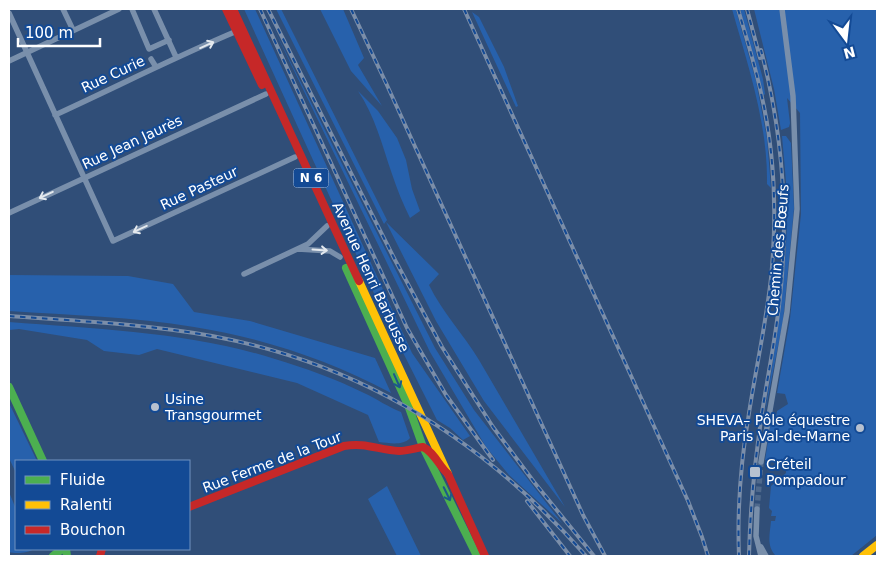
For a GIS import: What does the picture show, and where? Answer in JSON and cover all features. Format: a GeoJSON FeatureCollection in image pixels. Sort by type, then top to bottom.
{"type":"FeatureCollection","features":[{"type":"Feature","properties":{"kind":"main road","name":"Avenue Henri Barbusse"},"geometry":{"type":"LineString","coordinates":[[226,9],[408,405],[424,447],[477,556]]}},
{"type":"Feature","properties":{"kind":"main road","name":"Avenue Henri Barbusse"},"geometry":{"type":"LineString","coordinates":[[233,9],[485,556]]}},
{"type":"Feature","properties":{"kind":"main road"},"geometry":{"type":"LineString","coordinates":[[9,387],[43,460]]}},
{"type":"Feature","properties":{"kind":"main road","name":"Rue Ferme de la Tour"},"geometry":{"type":"LineString","coordinates":[[190,507],[344,446],[362,444],[400,451],[424,447]]}},
{"type":"Feature","properties":{"kind":"main road"},"geometry":{"type":"LineString","coordinates":[[424,447],[431,450],[438,464],[448,474]]}},
{"type":"Feature","properties":{"kind":"main road"},"geometry":{"type":"LineString","coordinates":[[864,556],[877,545]]}},
{"type":"Feature","properties":{"kind":"street"},"geometry":{"type":"LineString","coordinates":[[63,9],[73,30]]}},
{"type":"Feature","properties":{"kind":"street"},"geometry":{"type":"LineString","coordinates":[[9,61],[119,9]]}},
{"type":"Feature","properties":{"kind":"street"},"geometry":{"type":"LineString","coordinates":[[132,9],[149,49],[169,40]]}},
{"type":"Feature","properties":{"kind":"street"},"geometry":{"type":"LineString","coordinates":[[154,9],[176,57]]}},
{"type":"Feature","properties":{"kind":"street","name":"Chemin des Bœufs"},"geometry":{"type":"LineString","coordinates":[[761,462],[787,312],[797,209],[793,96],[782,9]]}},
{"type":"Feature","properties":{"kind":"street"},"geometry":{"type":"LineString","coordinates":[[9,13],[84,178]]}},
{"type":"Feature","properties":{"kind":"street","name":"Rue Curie"},"geometry":{"type":"LineString","coordinates":[[55,115],[152,70],[156,66],[237,32]]}},
{"type":"Feature","properties":{"kind":"street"},"geometry":{"type":"LineString","coordinates":[[152,59],[156,66]]}},
{"type":"Feature","properties":{"kind":"street","name":"Rue Jean Jaurès"},"geometry":{"type":"LineString","coordinates":[[9,212],[266,94]]}},
{"type":"Feature","properties":{"kind":"street","name":"Rue Pasteur"},"geometry":{"type":"LineString","coordinates":[[84,178],[113,241],[295,157]]}},
{"type":"Feature","properties":{"kind":"street"},"geometry":{"type":"LineString","coordinates":[[244,274],[308,244],[327,226]]}},
{"type":"Feature","properties":{"kind":"street"},"geometry":{"type":"LineString","coordinates":[[298,249],[330,251],[340,256]]}},
{"type":"Feature","properties":{"kind":"street"},"geometry":{"type":"LineString","coordinates":[[756,556],[757,509]]}},
{"type":"Feature","properties":{"kind":"street"},"geometry":{"type":"LineString","coordinates":[[757,541],[762,556]]}},
{"type":"Feature","properties":{"kind":"street"},"geometry":{"type":"LineString","coordinates":[[757,541],[766,556]]}},
{"type":"Feature","properties":{"kind":"shaded area"},"geometry":{"type":"Polygon","coordinates":[[[244,9],[255,9],[412,353],[470,436],[463,440],[450,428],[437,420],[382,311],[244,9]]]}},
{"type":"Feature","properties":{"kind":"shaded area"},"geometry":{"type":"Polygon","coordinates":[[[276,9],[281,9],[387,220],[384,224],[276,9]]]}},
{"type":"Feature","properties":{"kind":"shaded area"},"geometry":{"type":"Polygon","coordinates":[[[320,9],[343,9],[364,58],[358,65],[382,106],[351,71],[320,9]]]}},
{"type":"Feature","properties":{"kind":"shaded area"},"geometry":{"type":"Polygon","coordinates":[[[732,9],[736,10],[756,81],[767,138],[771,188],[767,184],[761,117],[732,9]]]}},
{"type":"Feature","properties":{"kind":"shaded area"},"geometry":{"type":"Polygon","coordinates":[[[740,9],[744,9],[763,79],[765,94],[763,96],[740,9]]]}},
{"type":"Feature","properties":{"kind":"shaded area"},"geometry":{"type":"Polygon","coordinates":[[[754,9],[877,9],[877,535],[851,556],[776,556],[770,544],[771,521],[775,521],[776,516],[771,516],[772,511],[769,508],[771,486],[786,473],[786,464],[765,460],[771,422],[775,423],[777,411],[788,404],[785,394],[777,393],[790,319],[801,214],[800,113],[787,98],[790,123],[789,127],[781,130],[774,89],[754,9]]]}},
{"type":"Feature","properties":{"kind":"shaded area"},"geometry":{"type":"Polygon","coordinates":[[[472,12],[479,17],[504,67],[518,106],[516,107],[472,12]]]}},
{"type":"Feature","properties":{"kind":"shaded area"},"geometry":{"type":"Polygon","coordinates":[[[272,25],[435,348],[474,410],[562,523],[509,475],[486,447],[430,352],[272,25]]]}},
{"type":"Feature","properties":{"kind":"shaded area"},"geometry":{"type":"Polygon","coordinates":[[[358,91],[378,111],[397,138],[406,160],[412,189],[420,211],[410,218],[396,185],[374,121],[358,91]]]}},
{"type":"Feature","properties":{"kind":"shaded area"},"geometry":{"type":"Polygon","coordinates":[[[782,136],[786,136],[791,143],[794,208],[783,321],[764,418],[780,314],[785,261],[787,200],[782,136]]]}},
{"type":"Feature","properties":{"kind":"shaded area"},"geometry":{"type":"Polygon","coordinates":[[[386,222],[439,274],[429,285],[434,295],[479,360],[565,507],[484,401],[436,321],[386,222]]]}},
{"type":"Feature","properties":{"kind":"shaded area"},"geometry":{"type":"Polygon","coordinates":[[[9,275],[128,276],[173,284],[194,312],[250,321],[375,358],[391,393],[344,370],[295,352],[245,337],[194,327],[148,321],[9,311],[9,275]]]}},
{"type":"Feature","properties":{"kind":"shaded area"},"geometry":{"type":"Polygon","coordinates":[[[9,322],[177,337],[243,350],[275,359],[342,383],[401,412],[410,438],[400,443],[379,442],[368,415],[297,383],[157,349],[139,355],[104,351],[87,340],[19,329],[9,330],[9,322]]]}},
{"type":"Feature","properties":{"kind":"shaded area"},"geometry":{"type":"Polygon","coordinates":[[[9,403],[37,460],[15,460],[15,471],[9,458],[9,403]]]}},
{"type":"Feature","properties":{"kind":"shaded area"},"geometry":{"type":"Polygon","coordinates":[[[387,486],[421,556],[397,556],[368,499],[387,486]]]}},
{"type":"Feature","properties":{"kind":"shaded area"},"geometry":{"type":"Polygon","coordinates":[[[9,492],[15,507],[15,550],[32,550],[18,553],[9,552],[9,492]]]}},
{"type":"Feature","properties":{"kind":"tunnel"},"geometry":{"type":"LineString","coordinates":[[757,509],[761,462]]}},
{"type":"Feature","properties":{"kind":"railway"},"geometry":{"type":"LineString","coordinates":[[260,9],[407,328],[446,395],[493,460]]}},
{"type":"Feature","properties":{"kind":"railway"},"geometry":{"type":"LineString","coordinates":[[268,9],[395,260],[442,347],[493,427],[534,482],[594,556]]}},
{"type":"Feature","properties":{"kind":"railway"},"geometry":{"type":"LineString","coordinates":[[351,9],[583,515],[605,556]]}},
{"type":"Feature","properties":{"kind":"railway"},"geometry":{"type":"LineString","coordinates":[[464,9],[688,501],[708,556]]}},
{"type":"Feature","properties":{"kind":"railway"},"geometry":{"type":"LineString","coordinates":[[738,9],[766,116],[774,185],[774,232],[771,278],[746,431],[739,502],[739,556]]}},
{"type":"Feature","properties":{"kind":"railway"},"geometry":{"type":"LineString","coordinates":[[747,9],[760,58]]}},
{"type":"Feature","properties":{"kind":"railway"},"geometry":{"type":"LineString","coordinates":[[749,556],[755,466],[778,312],[784,235],[779,141],[761,50]]}},
{"type":"Feature","properties":{"kind":"railway"},"geometry":{"type":"LineString","coordinates":[[9,316],[111,323],[212,336],[267,349],[320,366],[370,388],[418,414],[464,444],[507,477],[586,556]]}},
{"type":"Feature","properties":{"kind":"railway"},"geometry":{"type":"LineString","coordinates":[[527,501],[570,556]]}},
{"type":"Feature","properties":{"kind":"traffic: fast"},"geometry":{"type":"LineString","coordinates":[[346,268],[408,405],[423,447],[477,556]]}},
{"type":"Feature","properties":{"kind":"traffic: fast"},"geometry":{"type":"LineString","coordinates":[[9,387],[43,460]]}},
{"type":"Feature","properties":{"kind":"traffic: fast"},"geometry":{"type":"LineString","coordinates":[[53,556],[61,550]]}},
{"type":"Feature","properties":{"kind":"traffic: fast"},"geometry":{"type":"LineString","coordinates":[[66,550],[67,556]]}},
{"type":"Feature","properties":{"kind":"traffic: slow"},"geometry":{"type":"LineString","coordinates":[[359,281],[448,474]]}},
{"type":"Feature","properties":{"kind":"traffic: slow"},"geometry":{"type":"LineString","coordinates":[[863,556],[877,545]]}},
{"type":"Feature","properties":{"kind":"traffic: jam"},"geometry":{"type":"LineString","coordinates":[[226,9],[262,85]]}},
{"type":"Feature","properties":{"kind":"traffic: jam"},"geometry":{"type":"LineString","coordinates":[[233,9],[359,281]]}},
{"type":"Feature","properties":{"kind":"traffic: jam"},"geometry":{"type":"LineString","coordinates":[[190,507],[344,446],[365,446],[399,451],[423,447],[430,452],[448,474]]}},
{"type":"Feature","properties":{"kind":"traffic: jam"},"geometry":{"type":"LineString","coordinates":[[448,474],[485,556]]}},
{"type":"Feature","properties":{"kind":"traffic: jam"},"geometry":{"type":"LineString","coordinates":[[100,556],[102,550]]}},
{"type":"Feature","properties":{"kind":"place","name":"Usine Transgourmet"},"geometry":{"type":"Point","coordinates":[155,407]}},
{"type":"Feature","properties":{"kind":"place","name":"SHEVA– Pôle équestre Paris Val-de-Marne"},"geometry":{"type":"Point","coordinates":[860,428]}},
{"type":"Feature","properties":{"kind":"place","name":"Créteil Pompadour"},"geometry":{"type":"Point","coordinates":[755,472]}}]}
